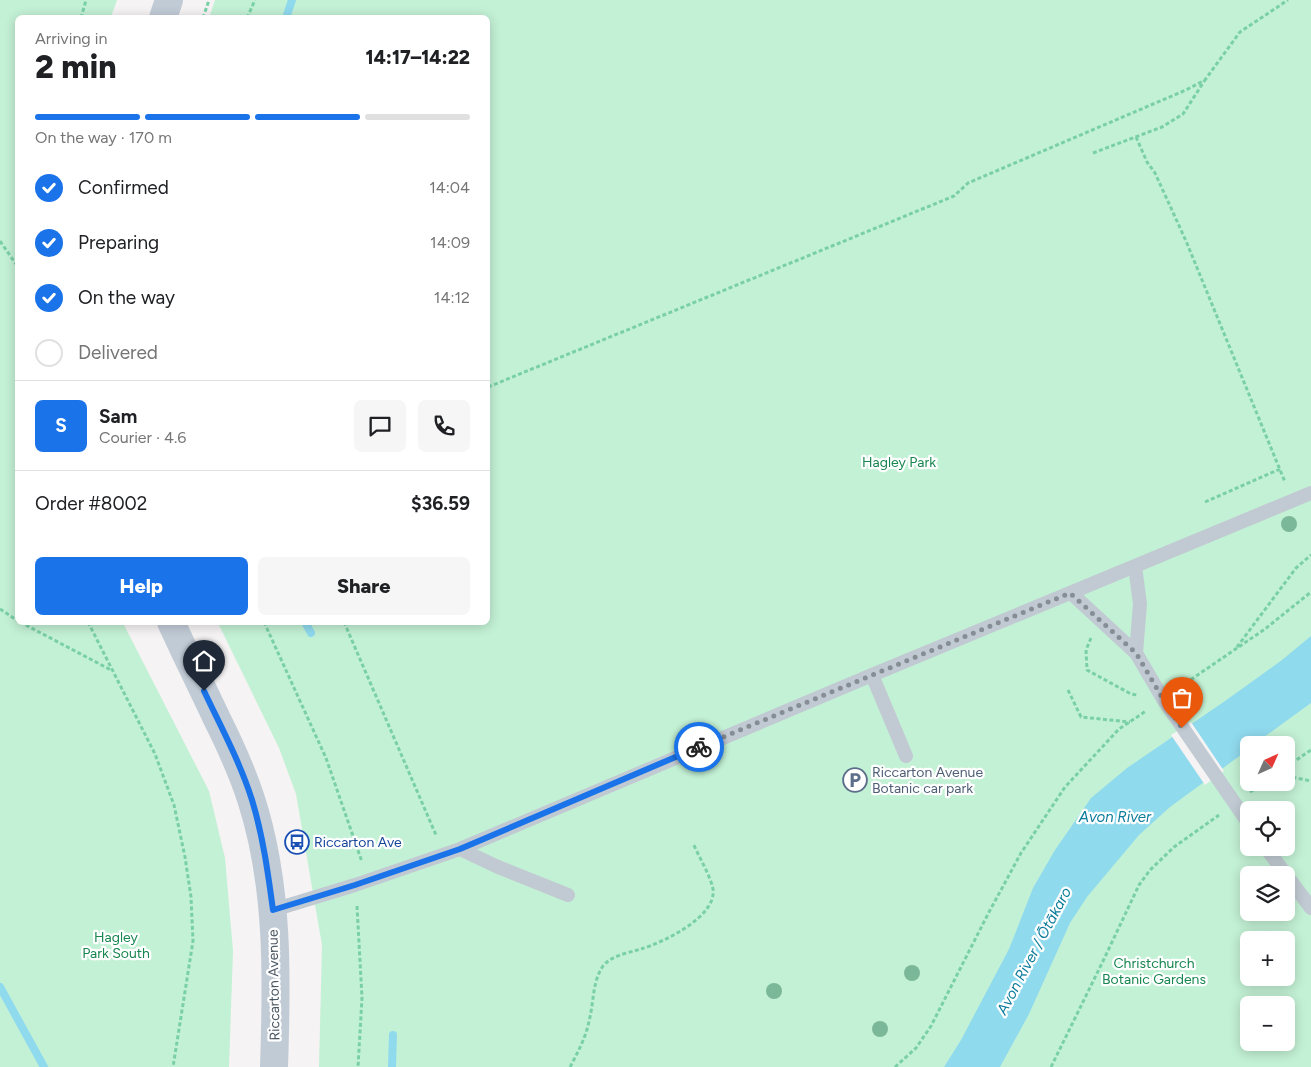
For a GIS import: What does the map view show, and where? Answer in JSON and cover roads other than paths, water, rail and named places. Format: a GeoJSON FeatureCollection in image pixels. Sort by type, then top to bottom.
{"type":"FeatureCollection","features":[{"type":"Feature","properties":{"kind":"main road"},"geometry":{"type":"LineString","coordinates":[[164,15],[169,0]]}},
{"type":"Feature","properties":{"kind":"main road","name":"Riccarton Avenue"},"geometry":{"type":"LineString","coordinates":[[172,625],[236,757],[251,799],[268,866],[273,910],[275,966],[274,1067]]}},
{"type":"Feature","properties":{"kind":"lane"},"geometry":{"type":"LineString","coordinates":[[273,910],[362,883],[460,849],[872,675],[1311,493]]}},
{"type":"Feature","properties":{"kind":"lane"},"geometry":{"type":"LineString","coordinates":[[1135,566],[1140,604],[1136,653]]}},
{"type":"Feature","properties":{"kind":"lane"},"geometry":{"type":"LineString","coordinates":[[1070,593],[1136,653],[1163,699],[1240,812]]}},
{"type":"Feature","properties":{"kind":"lane"},"geometry":{"type":"LineString","coordinates":[[872,675],[906,756]]}},
{"type":"Feature","properties":{"kind":"lane"},"geometry":{"type":"LineString","coordinates":[[460,849],[498,867],[568,895]]}},
{"type":"Feature","properties":{"kind":"lane"},"geometry":{"type":"LineString","coordinates":[[1272,856],[1311,908]]}},
{"type":"Feature","properties":{"kind":"water","name":"Avon River"},"geometry":{"type":"Polygon","coordinates":[[[1311,636],[1311,703],[1265,736],[1240,736],[1240,756],[1170,807],[1139,835],[1087,897],[1070,923],[1029,1014],[1000,1067],[944,1067],[961,1040],[1009,949],[1033,888],[1055,850],[1091,798],[1127,768],[1282,660],[1311,636]]]}},
{"type":"Feature","properties":{"kind":"waterway"},"geometry":{"type":"LineString","coordinates":[[287,15],[292,0]]}},
{"type":"Feature","properties":{"kind":"waterway"},"geometry":{"type":"LineString","coordinates":[[307,625],[311,633]]}},
{"type":"Feature","properties":{"kind":"waterway"},"geometry":{"type":"LineString","coordinates":[[0,987],[44,1067]]}},
{"type":"Feature","properties":{"kind":"waterway"},"geometry":{"type":"LineString","coordinates":[[392,1067],[393,1035]]}},
{"type":"Feature","properties":{"kind":"place","name":"Riccarton Avenue Botanic car park"},"geometry":{"type":"Point","coordinates":[855,780]}},
{"type":"Feature","properties":{"kind":"place","name":"Riccarton Ave"},"geometry":{"type":"Point","coordinates":[297,842]}},
{"type":"Feature","properties":{"kind":"park label","name":"Hagley Park"},"geometry":{"type":"Point","coordinates":[899,462]}},
{"type":"Feature","properties":{"kind":"park label","name":"Hagley Park South"},"geometry":{"type":"Point","coordinates":[116,946]}},
{"type":"Feature","properties":{"kind":"park label","name":"Christchurch Botanic Gardens"},"geometry":{"type":"Point","coordinates":[1154,972]}},
{"type":"Feature","properties":{"kind":"water label","name":"Avon River / Ōtākaro"},"geometry":{"type":"Point","coordinates":[1034,951]}}]}
